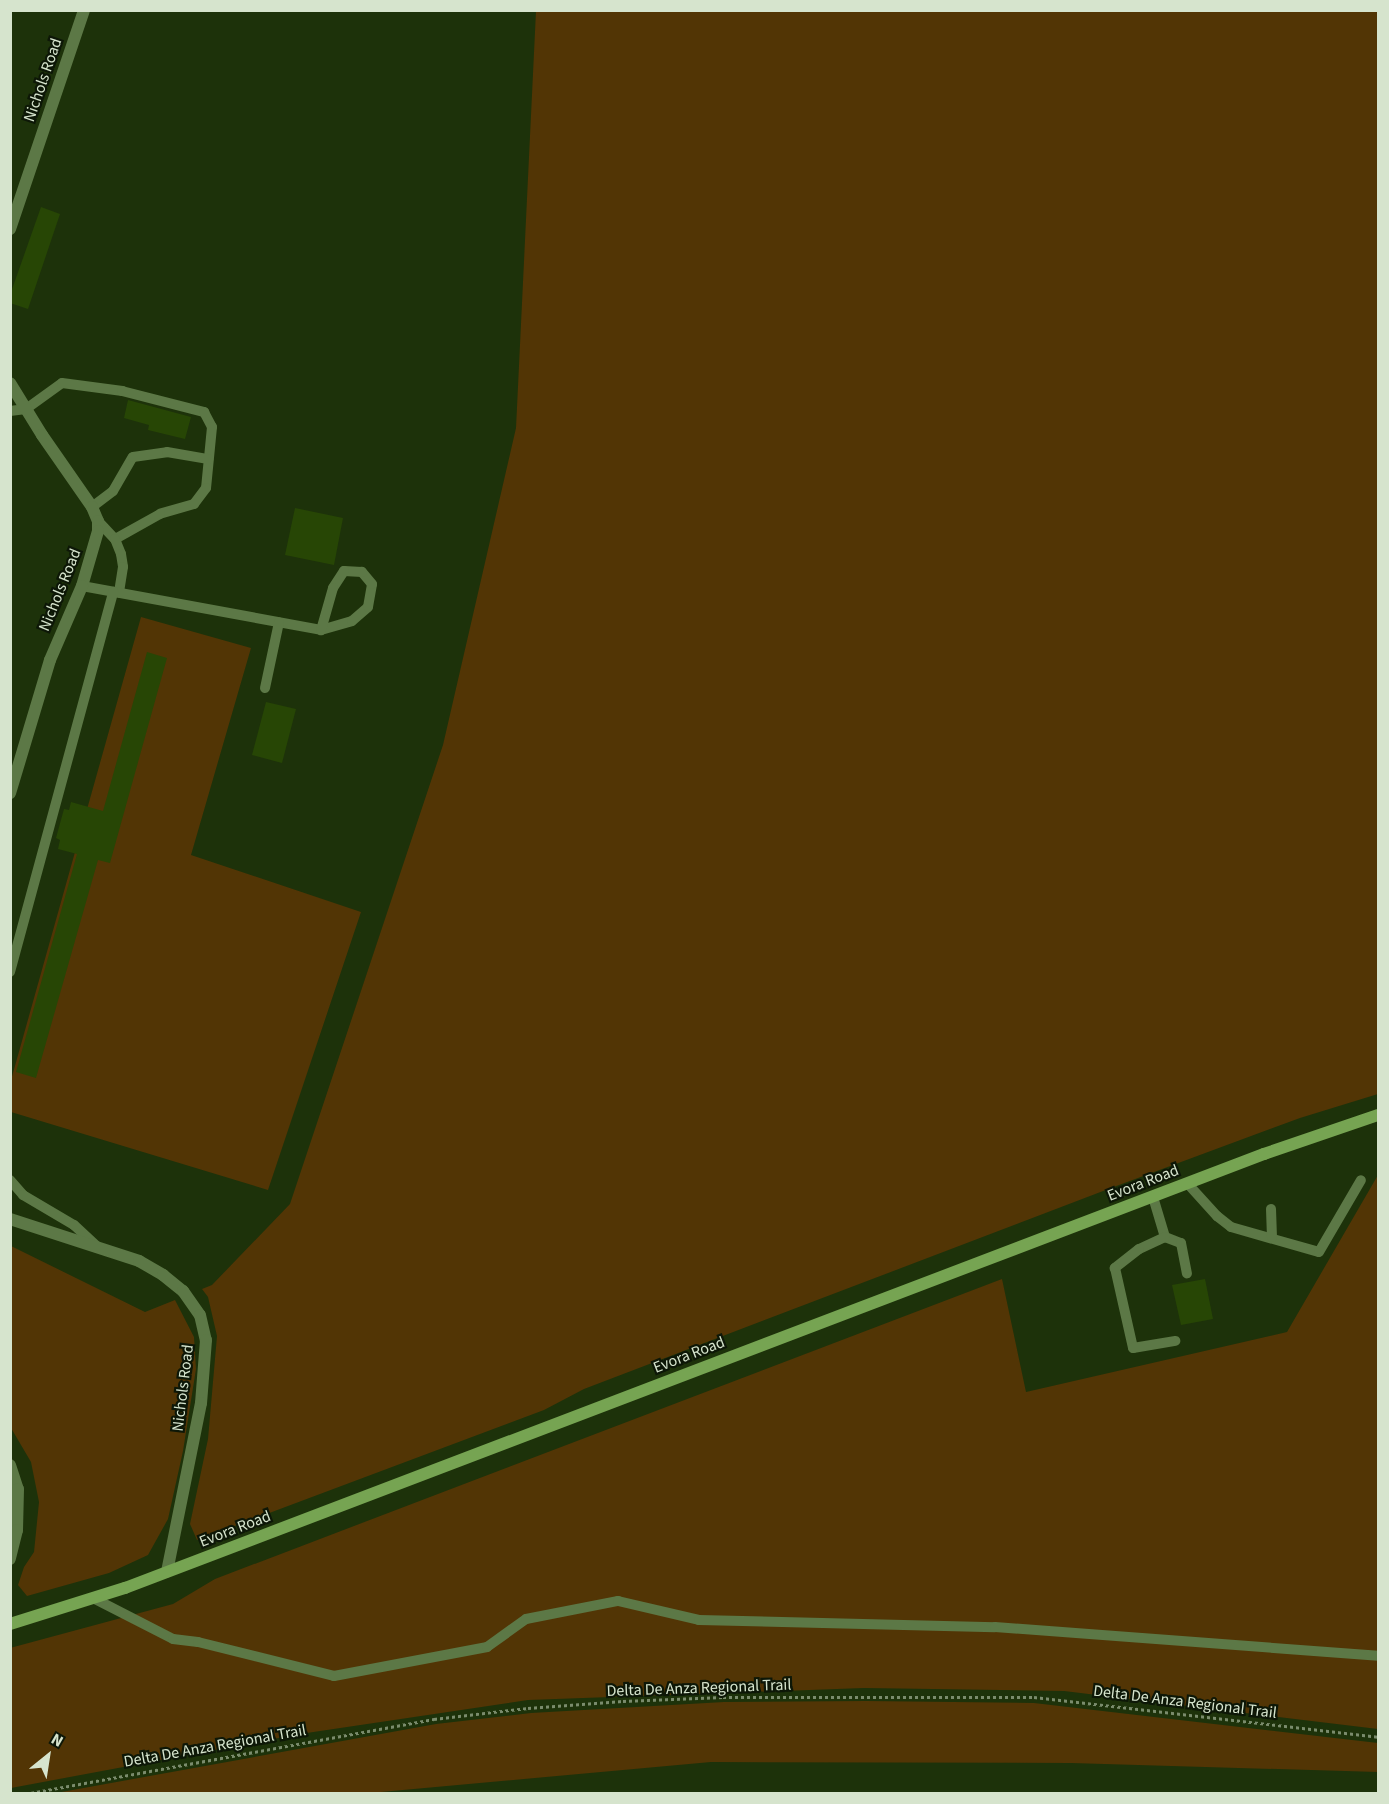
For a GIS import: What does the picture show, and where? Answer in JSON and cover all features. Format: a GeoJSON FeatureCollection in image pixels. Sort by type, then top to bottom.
{"type":"FeatureCollection","features":[{"type":"Feature","properties":{"kind":"street","name":"Nichols Road"},"geometry":{"type":"LineString","coordinates":[[10,229],[84,10]]}},
{"type":"Feature","properties":{"kind":"street"},"geometry":{"type":"LineString","coordinates":[[10,383],[92,507],[98,520]]}},
{"type":"Feature","properties":{"kind":"street","name":"Nichols Road"},"geometry":{"type":"LineString","coordinates":[[10,793],[54,648],[82,586],[93,554],[98,520]]}},
{"type":"Feature","properties":{"kind":"street","name":"Evora Road"},"geometry":{"type":"LineString","coordinates":[[10,1624],[95,1599],[1187,1183],[1378,1115]]}},
{"type":"Feature","properties":{"kind":"street","name":"Nichols Road"},"geometry":{"type":"LineString","coordinates":[[10,1220],[139,1261],[163,1275],[183,1291],[200,1315],[206,1340],[201,1403],[167,1572]]}},
{"type":"Feature","properties":{"kind":"street"},"geometry":{"type":"LineString","coordinates":[[10,1465],[18,1489],[17,1530],[10,1559]]}},
{"type":"Feature","properties":{"kind":"lane"},"geometry":{"type":"LineString","coordinates":[[10,411],[26,409],[62,383],[122,391],[204,412],[212,427],[206,488],[194,504],[160,514],[115,539]]}},
{"type":"Feature","properties":{"kind":"lane"},"geometry":{"type":"LineString","coordinates":[[92,507],[113,491],[133,457],[167,452],[208,459]]}},
{"type":"Feature","properties":{"kind":"lane"},"geometry":{"type":"LineString","coordinates":[[10,972],[123,567],[115,539],[98,520]]}},
{"type":"Feature","properties":{"kind":"lane"},"geometry":{"type":"LineString","coordinates":[[82,586],[321,630],[352,621],[368,607],[372,584],[362,572],[344,571],[333,588],[321,630]]}},
{"type":"Feature","properties":{"kind":"lane"},"geometry":{"type":"LineString","coordinates":[[266,688],[279,622]]}},
{"type":"Feature","properties":{"kind":"lane"},"geometry":{"type":"LineString","coordinates":[[10,1180],[23,1195],[74,1226],[101,1249]]}},
{"type":"Feature","properties":{"kind":"lane"},"geometry":{"type":"LineString","coordinates":[[1187,1183],[1231,1227],[1319,1252],[1361,1180]]}},
{"type":"Feature","properties":{"kind":"lane"},"geometry":{"type":"LineString","coordinates":[[1153,1197],[1165,1237]]}},
{"type":"Feature","properties":{"kind":"lane"},"geometry":{"type":"LineString","coordinates":[[1271,1209],[1272,1237]]}},
{"type":"Feature","properties":{"kind":"lane"},"geometry":{"type":"LineString","coordinates":[[1175,1341],[1133,1348],[1115,1268],[1139,1249],[1165,1237],[1181,1243],[1187,1274]]}},
{"type":"Feature","properties":{"kind":"lane"},"geometry":{"type":"LineString","coordinates":[[95,1599],[173,1639],[198,1642],[334,1676],[487,1647],[526,1619],[618,1601],[699,1620],[995,1627],[1378,1656]]}},
{"type":"Feature","properties":{"kind":"path","name":"Delta De Anza Regional Trail"},"geometry":{"type":"LineString","coordinates":[[25,1794],[434,1719],[528,1708],[623,1701],[723,1697],[1034,1697],[1378,1737]]}},
{"type":"Feature","properties":{"kind":"shaded area"},"geometry":{"type":"Polygon","coordinates":[[[536,11],[1378,11],[1378,1094],[1300,1118],[1111,1188],[584,1389],[544,1410],[197,1540],[190,1524],[208,1439],[217,1336],[208,1297],[202,1289],[212,1285],[290,1204],[443,745],[516,428],[536,11]]]}},
{"type":"Feature","properties":{"kind":"shaded area"},"geometry":{"type":"Polygon","coordinates":[[[141,617],[251,648],[191,855],[361,912],[268,1190],[11,1112],[11,1080],[141,617]]]}},
{"type":"Feature","properties":{"kind":"shaded area"},"geometry":{"type":"Polygon","coordinates":[[[1378,1175],[1378,1729],[1064,1691],[864,1688],[528,1700],[300,1734],[11,1788],[10,1648],[173,1604],[215,1579],[1002,1279],[1026,1392],[1287,1332],[1378,1175]]]}},
{"type":"Feature","properties":{"kind":"shaded area"},"geometry":{"type":"Polygon","coordinates":[[[11,1246],[145,1312],[175,1300],[194,1337],[196,1369],[183,1451],[168,1519],[148,1555],[109,1573],[27,1596],[18,1585],[24,1567],[34,1552],[39,1502],[31,1462],[11,1428],[11,1246]]]}},
{"type":"Feature","properties":{"kind":"shaded area"},"geometry":{"type":"Polygon","coordinates":[[[724,1702],[1034,1703],[1378,1743],[1378,1772],[1071,1763],[711,1762],[370,1793],[56,1793],[436,1724],[531,1713],[724,1702]]]}},
{"type":"Feature","properties":{"kind":"building"},"geometry":{"type":"Polygon","coordinates":[[[41,207],[60,214],[28,309],[10,303],[10,295],[41,207]]]}},
{"type":"Feature","properties":{"kind":"building"},"geometry":{"type":"Polygon","coordinates":[[[128,400],[191,417],[185,439],[148,430],[149,425],[124,418],[128,400]]]}},
{"type":"Feature","properties":{"kind":"building"},"geometry":{"type":"Polygon","coordinates":[[[295,508],[343,518],[334,565],[285,555],[295,508]]]}},
{"type":"Feature","properties":{"kind":"building"},"geometry":{"type":"Polygon","coordinates":[[[147,652],[167,658],[110,863],[98,860],[36,1078],[16,1072],[77,854],[58,849],[60,840],[56,838],[64,809],[69,810],[71,802],[103,811],[147,652]]]}},
{"type":"Feature","properties":{"kind":"building"},"geometry":{"type":"Polygon","coordinates":[[[266,702],[296,709],[282,763],[252,755],[266,702]]]}},
{"type":"Feature","properties":{"kind":"building"},"geometry":{"type":"Polygon","coordinates":[[[1205,1279],[1213,1319],[1181,1325],[1172,1285],[1205,1279]]]}}]}
